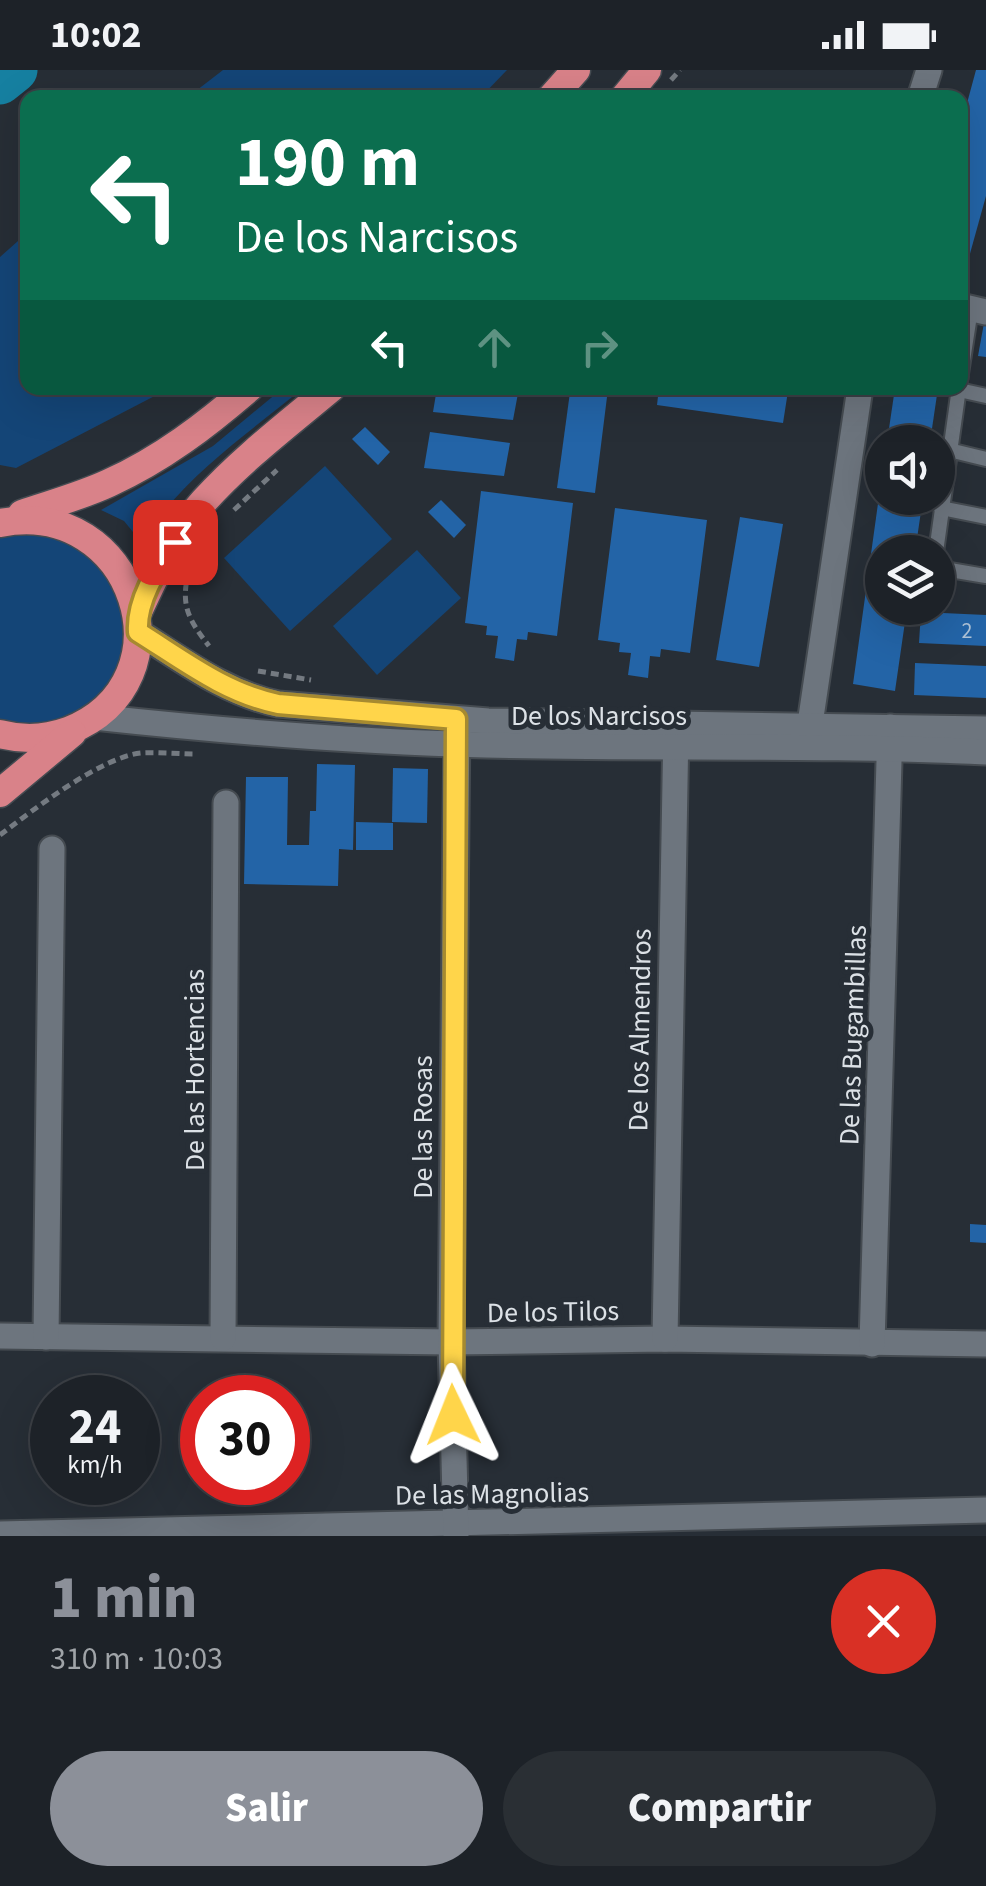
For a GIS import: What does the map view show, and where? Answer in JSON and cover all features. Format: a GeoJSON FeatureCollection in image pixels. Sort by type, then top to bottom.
{"type":"FeatureCollection","features":[{"type":"Feature","properties":{"kind":"highway"},"geometry":{"type":"LineString","coordinates":[[558,90],[576,70]]}},
{"type":"Feature","properties":{"kind":"highway"},"geometry":{"type":"LineString","coordinates":[[631,90],[647,70]]}},
{"type":"Feature","properties":{"kind":"highway"},"geometry":{"type":"LineString","coordinates":[[0,523],[130,474],[203,428],[241,395]]}},
{"type":"Feature","properties":{"kind":"highway"},"geometry":{"type":"LineString","coordinates":[[137,623],[160,565],[204,501],[249,456],[323,395]]}},
{"type":"Feature","properties":{"kind":"highway"},"geometry":{"type":"LineString","coordinates":[[0,523],[22,519],[55,522],[84,535],[110,556],[128,583],[137,623],[136,652],[121,688],[0,793]]}},
{"type":"Feature","properties":{"kind":"highway"},"geometry":{"type":"LineString","coordinates":[[0,734],[30,738],[56,735],[87,721]]}},
{"type":"Feature","properties":{"kind":"street"},"geometry":{"type":"LineString","coordinates":[[808,736],[859,395]]}},
{"type":"Feature","properties":{"kind":"street","name":"De los Narcisos"},"geometry":{"type":"LineString","coordinates":[[137,623],[222,685],[256,699],[456,731]]}},
{"type":"Feature","properties":{"kind":"street","name":"De los Narcisos"},"geometry":{"type":"LineString","coordinates":[[87,721],[226,731],[890,737],[986,729]]}},
{"type":"Feature","properties":{"kind":"street","name":"De las Rosas"},"geometry":{"type":"LineString","coordinates":[[456,731],[451,1342],[456,1530]]}},
{"type":"Feature","properties":{"kind":"street","name":"De los Almendros"},"geometry":{"type":"LineString","coordinates":[[664,1339],[676,733]]}},
{"type":"Feature","properties":{"kind":"street","name":"De los Narcisos"},"geometry":{"type":"LineString","coordinates":[[890,737],[986,752]]}},
{"type":"Feature","properties":{"kind":"street","name":"De las Bugambillas"},"geometry":{"type":"LineString","coordinates":[[872,1344],[890,737]]}},
{"type":"Feature","properties":{"kind":"street","name":"De las Hortencias"},"geometry":{"type":"LineString","coordinates":[[223,1338],[226,803]]}},
{"type":"Feature","properties":{"kind":"street"},"geometry":{"type":"LineString","coordinates":[[46,1337],[52,849]]}},
{"type":"Feature","properties":{"kind":"street","name":"De los Tilos"},"geometry":{"type":"LineString","coordinates":[[0,1336],[986,1344]]}},
{"type":"Feature","properties":{"kind":"street","name":"De las Magnolias"},"geometry":{"type":"LineString","coordinates":[[0,1534],[456,1530],[986,1510]]}},
{"type":"Feature","properties":{"kind":"lane"},"geometry":{"type":"LineString","coordinates":[[953,425],[958,395]]}},
{"type":"Feature","properties":{"kind":"lane"},"geometry":{"type":"LineString","coordinates":[[955,451],[986,459]]}},
{"type":"Feature","properties":{"kind":"lane"},"geometry":{"type":"LineString","coordinates":[[955,511],[986,517]]}},
{"type":"Feature","properties":{"kind":"lane"},"geometry":{"type":"LineString","coordinates":[[955,571],[986,576]]}},
{"type":"Feature","properties":{"kind":"path"},"geometry":{"type":"LineString","coordinates":[[225,518],[283,464]]}},
{"type":"Feature","properties":{"kind":"path"},"geometry":{"type":"LineString","coordinates":[[194,554],[185,587],[188,618],[209,646],[221,654]]}},
{"type":"Feature","properties":{"kind":"path"},"geometry":{"type":"LineString","coordinates":[[245,668],[327,683]]}},
{"type":"Feature","properties":{"kind":"path"},"geometry":{"type":"LineString","coordinates":[[0,836],[48,800],[116,760],[139,753],[209,754]]}},
{"type":"Feature","properties":{"kind":"shaded area"},"geometry":{"type":"Polygon","coordinates":[[[223,70],[507,70],[488,90],[197,90],[223,70]]]}},
{"type":"Feature","properties":{"kind":"shaded area"},"geometry":{"type":"Polygon","coordinates":[[[20,239],[20,395],[157,395],[16,468],[0,465],[0,257],[20,239]]]}},
{"type":"Feature","properties":{"kind":"shaded area"},"geometry":{"type":"Polygon","coordinates":[[[275,395],[294,395],[195,478],[142,543],[124,521],[101,510],[213,446],[275,395]]]}},
{"type":"Feature","properties":{"kind":"shaded area"},"geometry":{"type":"Polygon","coordinates":[[[325,466],[392,539],[290,631],[224,558],[325,466]]]}},
{"type":"Feature","properties":{"kind":"shaded area"},"geometry":{"type":"Polygon","coordinates":[[[0,535],[48,535],[76,545],[95,561],[120,605],[125,630],[123,655],[115,678],[88,707],[41,729],[0,727],[0,535]]]}},
{"type":"Feature","properties":{"kind":"shaded area"},"geometry":{"type":"Polygon","coordinates":[[[417,550],[461,598],[377,675],[333,626],[417,550]]]}},
{"type":"Feature","properties":{"kind":"building"},"geometry":{"type":"Polygon","coordinates":[[[976,70],[986,70],[986,196],[968,261],[968,100],[976,70]]]}},
{"type":"Feature","properties":{"kind":"building"},"geometry":{"type":"Polygon","coordinates":[[[986,323],[986,357],[978,356],[986,323]]]}},
{"type":"Feature","properties":{"kind":"building"},"geometry":{"type":"Polygon","coordinates":[[[436,395],[518,395],[513,420],[433,412],[436,395]]]}},
{"type":"Feature","properties":{"kind":"building"},"geometry":{"type":"Polygon","coordinates":[[[570,395],[607,397],[595,493],[557,488],[570,395]]]}},
{"type":"Feature","properties":{"kind":"building"},"geometry":{"type":"Polygon","coordinates":[[[658,395],[787,395],[783,423],[657,405],[658,395]]]}},
{"type":"Feature","properties":{"kind":"building"},"geometry":{"type":"Polygon","coordinates":[[[894,395],[937,395],[933,425],[890,425],[894,395]]]}},
{"type":"Feature","properties":{"kind":"building"},"geometry":{"type":"Polygon","coordinates":[[[365,427],[390,452],[378,465],[352,439],[365,427]]]}},
{"type":"Feature","properties":{"kind":"building"},"geometry":{"type":"Polygon","coordinates":[[[430,432],[510,443],[504,476],[424,468],[430,432]]]}},
{"type":"Feature","properties":{"kind":"building"},"geometry":{"type":"Polygon","coordinates":[[[481,491],[573,503],[557,636],[528,632],[527,640],[517,639],[514,661],[495,658],[498,636],[486,635],[487,626],[465,623],[481,491]]]}},
{"type":"Feature","properties":{"kind":"building"},"geometry":{"type":"Polygon","coordinates":[[[441,500],[466,525],[454,538],[428,512],[441,500]]]}},
{"type":"Feature","properties":{"kind":"building"},"geometry":{"type":"Polygon","coordinates":[[[615,508],[707,520],[690,653],[661,649],[660,657],[650,656],[648,678],[628,675],[631,653],[619,652],[620,643],[598,640],[615,508]]]}},
{"type":"Feature","properties":{"kind":"building"},"geometry":{"type":"Polygon","coordinates":[[[876,515],[920,515],[918,535],[874,535],[876,515]]]}},
{"type":"Feature","properties":{"kind":"building"},"geometry":{"type":"Polygon","coordinates":[[[740,517],[783,524],[759,667],[716,660],[740,517]]]}},
{"type":"Feature","properties":{"kind":"building"},"geometry":{"type":"Polygon","coordinates":[[[865,597],[865,625],[905,625],[895,691],[853,684],[865,597]]]}},
{"type":"Feature","properties":{"kind":"building"},"geometry":{"type":"Polygon","coordinates":[[[955,614],[986,615],[986,646],[919,643],[920,625],[955,625],[955,614]]]}},
{"type":"Feature","properties":{"kind":"building"},"geometry":{"type":"Polygon","coordinates":[[[915,663],[986,666],[986,698],[914,695],[915,663]]]}},
{"type":"Feature","properties":{"kind":"building"},"geometry":{"type":"Polygon","coordinates":[[[317,764],[355,765],[353,850],[339,849],[338,886],[244,884],[246,777],[288,777],[287,845],[309,845],[310,811],[316,811],[317,764]]]}},
{"type":"Feature","properties":{"kind":"building"},"geometry":{"type":"Polygon","coordinates":[[[393,768],[428,769],[427,823],[392,822],[393,768]]]}},
{"type":"Feature","properties":{"kind":"building"},"geometry":{"type":"Polygon","coordinates":[[[356,822],[393,823],[393,850],[356,850],[356,822]]]}},
{"type":"Feature","properties":{"kind":"building"},"geometry":{"type":"Polygon","coordinates":[[[970,1224],[986,1225],[986,1243],[970,1242],[970,1224]]]}},
{"type":"Feature","properties":{"kind":"waterway"},"geometry":{"type":"LineString","coordinates":[[0,82],[15,70]]}},
{"type":"Feature","properties":{"kind":"route"},"geometry":{"type":"LineString","coordinates":[[175,542],[137,614],[138,632],[222,685],[278,704],[456,719],[453,1415]]}}]}
